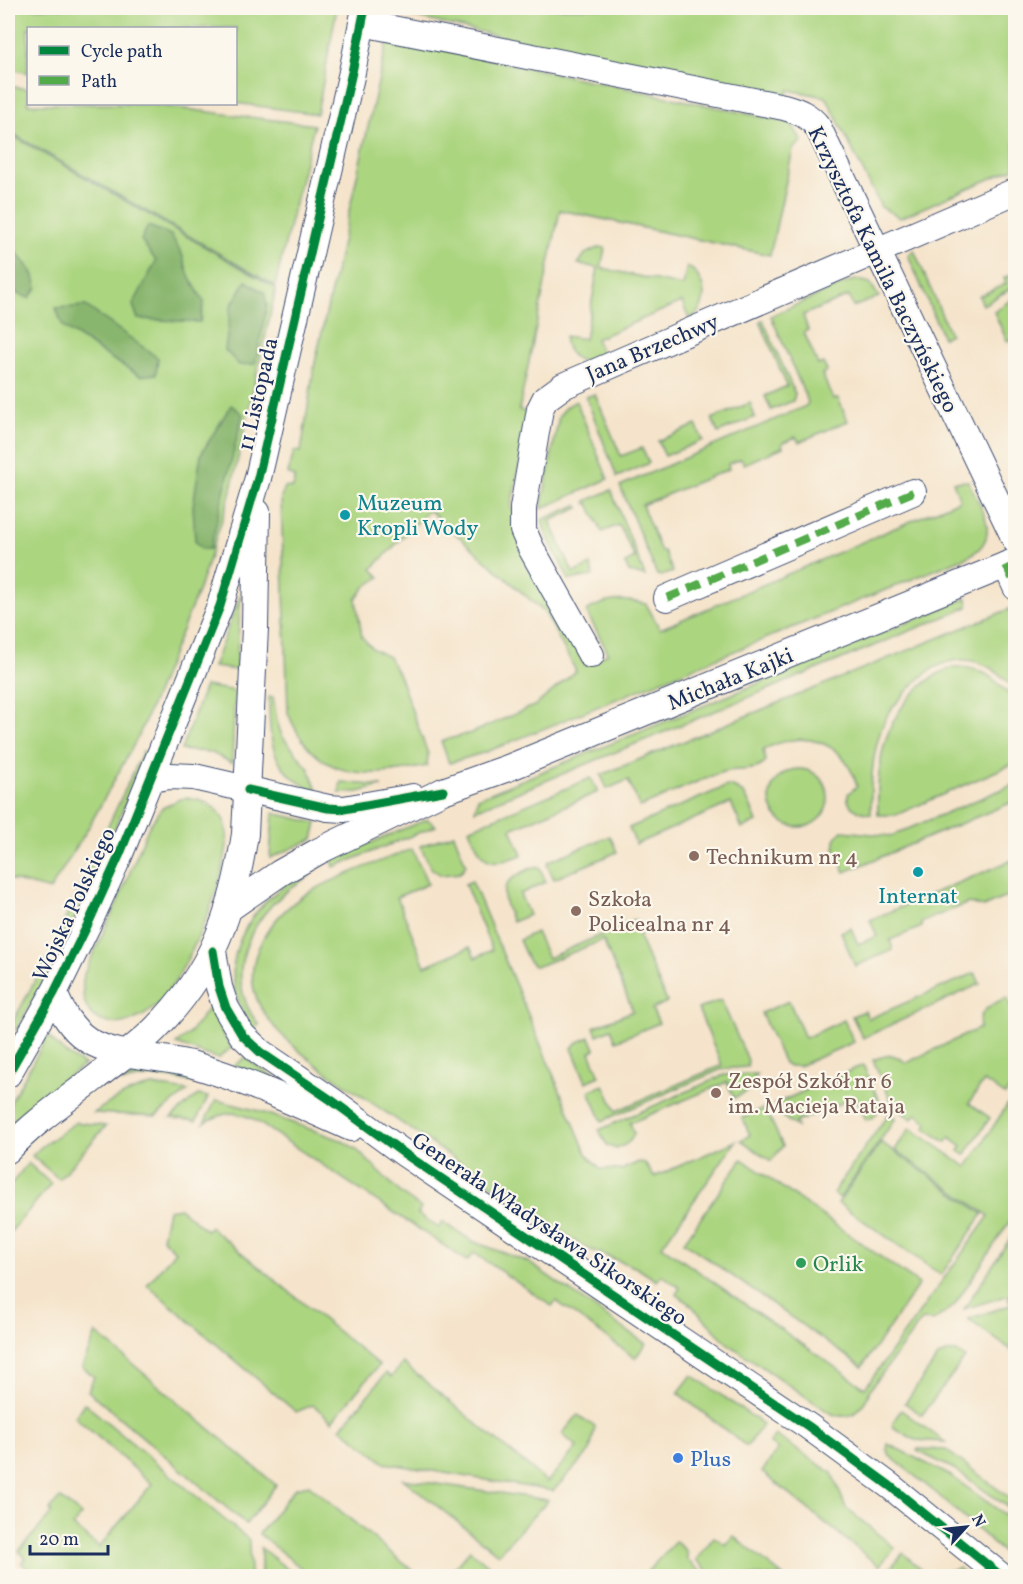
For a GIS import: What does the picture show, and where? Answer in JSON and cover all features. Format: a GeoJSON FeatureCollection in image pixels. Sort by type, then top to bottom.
{"type":"FeatureCollection","features":[{"type":"Feature","properties":{"kind":"street","name":"Krzysztofa Kamila Baczyńskiego"},"geometry":{"type":"LineString","coordinates":[[364,15],[796,110],[813,120],[1016,542]]}},
{"type":"Feature","properties":{"kind":"street","name":"11 Listopada"},"geometry":{"type":"LineString","coordinates":[[151,779],[220,606],[258,478],[364,15]]}},
{"type":"Feature","properties":{"kind":"street","name":"Jana Brzechwy"},"geometry":{"type":"LineString","coordinates":[[591,655],[523,530],[523,508],[540,409],[545,399],[563,386],[1016,191]]}},
{"type":"Feature","properties":{"kind":"street","name":"11 Listopada"},"geometry":{"type":"LineString","coordinates":[[248,790],[258,478]]}},
{"type":"Feature","properties":{"kind":"street"},"geometry":{"type":"LineString","coordinates":[[667,598],[913,492]]}},
{"type":"Feature","properties":{"kind":"street","name":"Michała Kajki"},"geometry":{"type":"LineString","coordinates":[[228,909],[280,873],[319,851],[443,791],[508,768],[1012,571]]}},
{"type":"Feature","properties":{"kind":"street","name":"Michała Kajki"},"geometry":{"type":"LineString","coordinates":[[151,779],[170,776],[194,777],[328,808],[344,809],[443,791]]}},
{"type":"Feature","properties":{"kind":"street","name":"Wojska Polskiego"},"geometry":{"type":"LineString","coordinates":[[8,1074],[54,993],[119,856],[151,779]]}},
{"type":"Feature","properties":{"kind":"street"},"geometry":{"type":"LineString","coordinates":[[8,1150],[48,1113],[153,1031],[178,1005],[213,951],[228,909],[242,857],[248,790]]}},
{"type":"Feature","properties":{"kind":"street","name":"Generała Władysława Sikorskiego"},"geometry":{"type":"LineString","coordinates":[[213,951],[219,987],[226,1008],[235,1025],[250,1044],[405,1154],[808,1426],[1001,1576]]}},
{"type":"Feature","properties":{"kind":"street","name":"Generała Władysława Sikorskiego"},"geometry":{"type":"LineString","coordinates":[[54,993],[64,1016],[76,1031],[103,1048],[158,1057],[219,1073],[308,1108],[405,1154]]}},
{"type":"Feature","properties":{"kind":"street","name":"Generała Władysława Sikorskiego"},"geometry":{"type":"LineString","coordinates":[[911,1504],[956,1548],[980,1576]]}},
{"type":"Feature","properties":{"kind":"green space"},"geometry":{"type":"Polygon","coordinates":[[[8,8],[337,8],[317,114],[237,103],[237,27],[27,27],[27,73],[8,68],[8,8]]]}},
{"type":"Feature","properties":{"kind":"green space"},"geometry":{"type":"Polygon","coordinates":[[[396,8],[1015,8],[1015,168],[900,218],[881,207],[826,97],[788,90],[787,96],[662,72],[663,68],[638,62],[634,66],[395,13],[396,8]]]}},
{"type":"Feature","properties":{"kind":"green space"},"geometry":{"type":"Polygon","coordinates":[[[388,38],[791,123],[802,141],[793,149],[770,255],[560,210],[519,410],[530,413],[511,507],[586,666],[608,653],[586,611],[593,607],[615,601],[646,604],[660,629],[960,500],[953,482],[968,481],[983,511],[987,531],[985,540],[979,548],[969,556],[486,752],[449,763],[441,741],[471,733],[536,705],[576,671],[545,613],[429,510],[372,569],[380,577],[365,587],[356,599],[362,637],[373,649],[389,657],[399,675],[428,754],[427,766],[383,773],[363,773],[344,770],[327,763],[312,752],[299,735],[288,713],[281,498],[285,487],[293,488],[295,477],[288,474],[294,451],[301,452],[314,367],[388,38]]]}},
{"type":"Feature","properties":{"kind":"green space"},"geometry":{"type":"Polygon","coordinates":[[[8,86],[27,89],[27,105],[153,105],[314,125],[275,286],[8,131],[8,86]]]}},
{"type":"Feature","properties":{"kind":"green space"},"geometry":{"type":"Polygon","coordinates":[[[8,133],[276,288],[229,498],[199,589],[139,735],[87,830],[50,890],[8,879],[8,133]]]}},
{"type":"Feature","properties":{"kind":"green space"},"geometry":{"type":"Polygon","coordinates":[[[148,226],[171,235],[182,254],[189,276],[204,302],[200,322],[138,319],[133,305],[156,261],[141,240],[148,226]]]}},
{"type":"Feature","properties":{"kind":"green space"},"geometry":{"type":"Polygon","coordinates":[[[8,242],[33,273],[37,288],[29,298],[8,290],[8,242]]]}},
{"type":"Feature","properties":{"kind":"green space"},"geometry":{"type":"Polygon","coordinates":[[[599,247],[605,248],[601,268],[683,286],[687,266],[694,271],[702,285],[704,293],[701,308],[689,319],[682,302],[596,339],[603,356],[589,361],[579,360],[568,350],[565,336],[585,339],[598,268],[578,264],[585,254],[599,247]]]}},
{"type":"Feature","properties":{"kind":"green space"},"geometry":{"type":"Polygon","coordinates":[[[914,250],[950,334],[943,338],[909,257],[914,250]]]}},
{"type":"Feature","properties":{"kind":"green space"},"geometry":{"type":"Polygon","coordinates":[[[1015,273],[1015,286],[983,305],[979,296],[1006,284],[1004,278],[1015,273]]]}},
{"type":"Feature","properties":{"kind":"green space"},"geometry":{"type":"Polygon","coordinates":[[[246,281],[265,293],[267,306],[255,364],[239,365],[225,350],[231,306],[246,281]]]}},
{"type":"Feature","properties":{"kind":"green space"},"geometry":{"type":"Polygon","coordinates":[[[850,281],[870,283],[879,297],[853,307],[849,296],[803,315],[808,330],[804,332],[818,365],[823,363],[827,371],[822,374],[833,399],[838,398],[848,421],[799,442],[796,437],[782,443],[783,447],[744,464],[741,459],[728,464],[729,469],[642,505],[661,552],[664,551],[673,572],[657,575],[620,486],[806,406],[808,402],[771,316],[850,281]]]}},
{"type":"Feature","properties":{"kind":"green space"},"geometry":{"type":"Polygon","coordinates":[[[1015,297],[1015,338],[1007,341],[994,312],[1015,297]]]}},
{"type":"Feature","properties":{"kind":"green space"},"geometry":{"type":"Polygon","coordinates":[[[86,306],[158,358],[156,374],[140,376],[63,327],[56,308],[86,306]]]}},
{"type":"Feature","properties":{"kind":"green space"},"geometry":{"type":"Polygon","coordinates":[[[763,320],[795,394],[793,401],[771,410],[765,396],[787,386],[760,321],[763,320]]]}},
{"type":"Feature","properties":{"kind":"green space"},"geometry":{"type":"Polygon","coordinates":[[[595,394],[621,456],[642,448],[649,463],[617,477],[586,397],[595,394]]]}},
{"type":"Feature","properties":{"kind":"green space"},"geometry":{"type":"Polygon","coordinates":[[[576,401],[608,479],[541,509],[559,416],[566,407],[576,401]]]}},
{"type":"Feature","properties":{"kind":"green space"},"geometry":{"type":"Polygon","coordinates":[[[750,403],[755,417],[718,433],[712,419],[750,403]]]}},
{"type":"Feature","properties":{"kind":"green space"},"geometry":{"type":"Polygon","coordinates":[[[231,405],[243,414],[210,549],[202,549],[195,541],[193,506],[201,454],[231,405]]]}},
{"type":"Feature","properties":{"kind":"green space"},"geometry":{"type":"Polygon","coordinates":[[[696,425],[703,440],[665,456],[658,441],[696,425]]]}},
{"type":"Feature","properties":{"kind":"green space"},"geometry":{"type":"Polygon","coordinates":[[[611,490],[645,576],[629,572],[625,563],[635,558],[619,525],[602,532],[587,504],[586,501],[611,490]]]}},
{"type":"Feature","properties":{"kind":"green space"},"geometry":{"type":"Polygon","coordinates":[[[577,505],[579,508],[550,521],[573,573],[591,565],[593,576],[569,580],[545,532],[542,520],[577,505]]]}},
{"type":"Feature","properties":{"kind":"green space"},"geometry":{"type":"Polygon","coordinates":[[[241,594],[236,670],[213,667],[241,594]]]}},
{"type":"Feature","properties":{"kind":"green space"},"geometry":{"type":"Polygon","coordinates":[[[967,598],[968,607],[475,810],[478,798],[967,598]]]}},
{"type":"Feature","properties":{"kind":"green space"},"geometry":{"type":"Polygon","coordinates":[[[1012,608],[1016,616],[1015,690],[989,667],[961,660],[934,668],[920,678],[894,706],[882,727],[873,764],[871,814],[858,811],[849,803],[848,794],[857,786],[851,770],[842,758],[820,742],[807,740],[778,743],[763,750],[766,761],[763,765],[753,769],[723,772],[640,807],[628,780],[607,789],[601,775],[1012,608]]]}},
{"type":"Feature","properties":{"kind":"green space"},"geometry":{"type":"Polygon","coordinates":[[[954,667],[974,669],[989,676],[1015,701],[1015,763],[896,815],[878,815],[880,762],[889,730],[907,701],[923,685],[939,673],[954,667]]]}},
{"type":"Feature","properties":{"kind":"green space"},"geometry":{"type":"Polygon","coordinates":[[[205,686],[235,691],[232,763],[210,752],[181,750],[205,686]]]}},
{"type":"Feature","properties":{"kind":"green space"},"geometry":{"type":"Polygon","coordinates":[[[269,697],[273,697],[282,736],[309,769],[318,793],[291,776],[276,755],[270,729],[269,697]]]}},
{"type":"Feature","properties":{"kind":"green space"},"geometry":{"type":"Polygon","coordinates":[[[143,751],[146,752],[111,838],[104,835],[143,751]]]}},
{"type":"Feature","properties":{"kind":"green space"},"geometry":{"type":"Polygon","coordinates":[[[793,769],[805,769],[820,777],[828,792],[828,804],[820,819],[805,827],[793,827],[778,819],[770,804],[770,792],[778,777],[793,769]]]}},
{"type":"Feature","properties":{"kind":"green space"},"geometry":{"type":"Polygon","coordinates":[[[591,778],[598,792],[511,829],[522,855],[501,861],[488,860],[483,856],[469,829],[591,778]]]}},
{"type":"Feature","properties":{"kind":"green space"},"geometry":{"type":"Polygon","coordinates":[[[341,782],[382,786],[358,792],[339,793],[341,782]]]}},
{"type":"Feature","properties":{"kind":"green space"},"geometry":{"type":"Polygon","coordinates":[[[1015,784],[1015,801],[845,872],[835,850],[835,839],[843,831],[891,836],[1015,784]]]}},
{"type":"Feature","properties":{"kind":"green space"},"geometry":{"type":"Polygon","coordinates":[[[727,786],[734,787],[743,794],[757,822],[742,828],[731,803],[636,844],[629,828],[727,786]]]}},
{"type":"Feature","properties":{"kind":"green space"},"geometry":{"type":"Polygon","coordinates":[[[188,798],[212,806],[220,814],[226,826],[227,843],[217,890],[184,966],[162,1000],[149,1012],[135,1019],[120,1023],[107,1023],[95,1018],[87,1008],[83,994],[84,974],[149,826],[162,808],[180,799],[188,798]]]}},
{"type":"Feature","properties":{"kind":"green space"},"geometry":{"type":"Polygon","coordinates":[[[273,813],[317,823],[313,839],[270,858],[273,813]]]}},
{"type":"Feature","properties":{"kind":"green space"},"geometry":{"type":"Polygon","coordinates":[[[427,819],[436,826],[334,867],[332,859],[427,819]]]}},
{"type":"Feature","properties":{"kind":"green space"},"geometry":{"type":"Polygon","coordinates":[[[454,834],[466,865],[460,873],[441,875],[431,868],[420,846],[454,834]]]}},
{"type":"Feature","properties":{"kind":"green space"},"geometry":{"type":"Polygon","coordinates":[[[610,836],[617,852],[554,879],[547,865],[549,861],[610,836]]]}},
{"type":"Feature","properties":{"kind":"green space"},"geometry":{"type":"Polygon","coordinates":[[[412,849],[428,884],[397,897],[425,966],[470,947],[475,958],[492,950],[465,884],[472,881],[587,1155],[601,1169],[621,1170],[639,1162],[645,1163],[654,1177],[736,1141],[662,1246],[865,1388],[989,1216],[895,1150],[910,1128],[967,1167],[1015,1093],[1015,1213],[954,1306],[933,1321],[922,1320],[856,1412],[849,1416],[830,1413],[727,1343],[689,1303],[676,1294],[680,1288],[662,1275],[657,1281],[637,1268],[584,1247],[322,1069],[273,1026],[261,1008],[254,990],[253,973],[256,955],[273,923],[300,898],[315,889],[351,872],[412,849]]]}},
{"type":"Feature","properties":{"kind":"green space"},"geometry":{"type":"Polygon","coordinates":[[[97,851],[104,854],[68,933],[57,937],[97,851]]]}},
{"type":"Feature","properties":{"kind":"green space"},"geometry":{"type":"Polygon","coordinates":[[[1015,859],[1015,893],[983,907],[969,903],[921,922],[922,927],[890,940],[893,950],[855,966],[841,932],[851,928],[858,944],[877,936],[870,920],[1015,859]]]}},
{"type":"Feature","properties":{"kind":"green space"},"geometry":{"type":"Polygon","coordinates":[[[534,867],[540,868],[546,882],[520,894],[529,915],[512,922],[505,901],[505,887],[515,877],[534,867]]]}},
{"type":"Feature","properties":{"kind":"green space"},"geometry":{"type":"Polygon","coordinates":[[[308,870],[308,877],[289,889],[272,904],[258,922],[248,942],[242,962],[241,983],[247,1005],[259,1025],[253,1029],[240,1005],[234,982],[235,959],[241,938],[267,900],[308,870]]]}},
{"type":"Feature","properties":{"kind":"green space"},"geometry":{"type":"Polygon","coordinates":[[[635,920],[641,934],[638,935],[667,1002],[652,1009],[659,1023],[616,1041],[611,1029],[597,1035],[594,1027],[633,1011],[603,940],[534,966],[528,960],[519,940],[536,932],[548,958],[635,920]]]}},
{"type":"Feature","properties":{"kind":"green space"},"geometry":{"type":"Polygon","coordinates":[[[45,962],[48,973],[16,1030],[8,1031],[45,962]]]}},
{"type":"Feature","properties":{"kind":"green space"},"geometry":{"type":"Polygon","coordinates":[[[975,973],[980,984],[863,1038],[852,1016],[865,1011],[868,1019],[975,973]]]}},
{"type":"Feature","properties":{"kind":"green space"},"geometry":{"type":"Polygon","coordinates":[[[1007,997],[1015,1016],[1016,1080],[1005,1095],[984,1081],[969,1103],[990,1118],[965,1155],[959,1151],[962,1146],[950,1137],[946,1142],[925,1128],[928,1123],[916,1114],[912,1119],[894,1107],[873,1060],[890,1056],[898,1057],[906,1063],[980,1028],[979,1022],[983,1012],[1007,997]]]}},
{"type":"Feature","properties":{"kind":"green space"},"geometry":{"type":"Polygon","coordinates":[[[721,1000],[748,1060],[747,1067],[722,1069],[602,1121],[589,1091],[604,1085],[616,1111],[722,1065],[698,1009],[721,1000]]]}},
{"type":"Feature","properties":{"kind":"green space"},"geometry":{"type":"Polygon","coordinates":[[[789,1001],[805,1038],[844,1020],[854,1042],[799,1066],[789,1066],[784,1063],[761,1013],[789,1001]]]}},
{"type":"Feature","properties":{"kind":"green space"},"geometry":{"type":"Polygon","coordinates":[[[210,1006],[225,1038],[232,1047],[218,1059],[176,1044],[189,1034],[210,1006]]]}},
{"type":"Feature","properties":{"kind":"green space"},"geometry":{"type":"Polygon","coordinates":[[[48,1035],[64,1052],[84,1065],[35,1100],[8,1126],[8,1107],[48,1035]]]}},
{"type":"Feature","properties":{"kind":"green space"},"geometry":{"type":"Polygon","coordinates":[[[590,1037],[595,1049],[590,1052],[600,1076],[586,1082],[572,1048],[576,1043],[590,1037]]]}},
{"type":"Feature","properties":{"kind":"green space"},"geometry":{"type":"Polygon","coordinates":[[[245,1058],[288,1086],[234,1066],[245,1058]]]}},
{"type":"Feature","properties":{"kind":"green space"},"geometry":{"type":"Polygon","coordinates":[[[863,1065],[881,1105],[874,1117],[866,1120],[856,1097],[796,1122],[797,1127],[780,1115],[775,1104],[863,1065]]]}},
{"type":"Feature","properties":{"kind":"green space"},"geometry":{"type":"Polygon","coordinates":[[[154,1071],[170,1072],[203,1083],[202,1085],[162,1077],[143,1078],[122,1083],[121,1081],[154,1071]]]}},
{"type":"Feature","properties":{"kind":"green space"},"geometry":{"type":"Polygon","coordinates":[[[757,1074],[748,1091],[734,1098],[727,1082],[630,1123],[633,1136],[627,1143],[616,1149],[607,1145],[599,1130],[724,1075],[757,1074]]]}},
{"type":"Feature","properties":{"kind":"green space"},"geometry":{"type":"Polygon","coordinates":[[[153,1086],[188,1091],[156,1116],[94,1113],[122,1096],[153,1086]]]}},
{"type":"Feature","properties":{"kind":"green space"},"geometry":{"type":"Polygon","coordinates":[[[198,1095],[208,1097],[196,1121],[171,1118],[198,1095]]]}},
{"type":"Feature","properties":{"kind":"green space"},"geometry":{"type":"Polygon","coordinates":[[[216,1100],[259,1111],[341,1140],[356,1149],[402,1194],[421,1208],[418,1214],[439,1228],[443,1222],[472,1241],[528,1262],[646,1344],[635,1358],[556,1301],[552,1306],[474,1253],[467,1261],[253,1119],[233,1113],[217,1116],[204,1123],[216,1100]]]}},
{"type":"Feature","properties":{"kind":"green space"},"geometry":{"type":"Polygon","coordinates":[[[765,1108],[783,1146],[771,1161],[741,1140],[750,1135],[742,1118],[765,1108]]]}},
{"type":"Feature","properties":{"kind":"green space"},"geometry":{"type":"Polygon","coordinates":[[[889,1113],[896,1118],[840,1198],[833,1193],[889,1113]]]}},
{"type":"Feature","properties":{"kind":"green space"},"geometry":{"type":"Polygon","coordinates":[[[76,1122],[106,1126],[59,1179],[32,1156],[76,1122]]]}},
{"type":"Feature","properties":{"kind":"green space"},"geometry":{"type":"Polygon","coordinates":[[[881,1142],[983,1214],[941,1275],[838,1203],[881,1142]]]}},
{"type":"Feature","properties":{"kind":"green space","name":"Orlik"},"geometry":{"type":"Polygon","coordinates":[[[742,1159],[919,1284],[862,1367],[684,1242],[742,1159]]]}},
{"type":"Feature","properties":{"kind":"green space"},"geometry":{"type":"Polygon","coordinates":[[[28,1163],[51,1184],[8,1235],[8,1188],[28,1163]]]}},
{"type":"Feature","properties":{"kind":"green space"},"geometry":{"type":"Polygon","coordinates":[[[180,1208],[206,1230],[210,1227],[379,1365],[332,1421],[313,1405],[296,1412],[147,1285],[175,1251],[162,1238],[168,1210],[180,1208]]]}},
{"type":"Feature","properties":{"kind":"green space"},"geometry":{"type":"Polygon","coordinates":[[[1015,1231],[1016,1353],[968,1319],[1013,1304],[1008,1300],[1012,1294],[964,1309],[1015,1231]]]}},
{"type":"Feature","properties":{"kind":"green space"},"geometry":{"type":"Polygon","coordinates":[[[96,1333],[276,1485],[246,1524],[88,1391],[94,1377],[82,1367],[96,1333]]]}},
{"type":"Feature","properties":{"kind":"green space"},"geometry":{"type":"Polygon","coordinates":[[[950,1352],[957,1352],[965,1358],[922,1415],[905,1403],[937,1358],[950,1352]]]}},
{"type":"Feature","properties":{"kind":"green space"},"geometry":{"type":"Polygon","coordinates":[[[403,1363],[547,1482],[577,1447],[562,1434],[578,1415],[595,1427],[590,1451],[553,1491],[385,1463],[341,1428],[386,1373],[391,1377],[403,1363]]]}},
{"type":"Feature","properties":{"kind":"green space"},"geometry":{"type":"Polygon","coordinates":[[[692,1375],[763,1424],[750,1443],[746,1446],[678,1393],[692,1375]]]}},
{"type":"Feature","properties":{"kind":"green space"},"geometry":{"type":"Polygon","coordinates":[[[84,1403],[249,1540],[250,1576],[37,1576],[21,1563],[26,1558],[19,1551],[52,1513],[50,1509],[60,1498],[81,1515],[73,1526],[99,1547],[152,1484],[75,1417],[84,1403]]]}},
{"type":"Feature","properties":{"kind":"green space"},"geometry":{"type":"Polygon","coordinates":[[[901,1410],[945,1442],[915,1440],[893,1427],[893,1422],[901,1410]]]}},
{"type":"Feature","properties":{"kind":"green space"},"geometry":{"type":"Polygon","coordinates":[[[775,1435],[832,1473],[846,1508],[895,1548],[879,1566],[762,1472],[778,1449],[769,1443],[775,1435]]]}},
{"type":"Feature","properties":{"kind":"green space"},"geometry":{"type":"Polygon","coordinates":[[[888,1444],[951,1476],[1015,1522],[1015,1563],[936,1493],[890,1456],[887,1450],[888,1444]]]}},
{"type":"Feature","properties":{"kind":"green space"},"geometry":{"type":"Polygon","coordinates":[[[918,1449],[946,1450],[1015,1502],[1015,1512],[954,1469],[917,1451],[918,1449]]]}},
{"type":"Feature","properties":{"kind":"green space"},"geometry":{"type":"Polygon","coordinates":[[[403,1479],[548,1500],[498,1554],[403,1479]]]}},
{"type":"Feature","properties":{"kind":"green space"},"geometry":{"type":"Polygon","coordinates":[[[309,1485],[419,1576],[311,1576],[259,1534],[295,1488],[309,1485]]]}},
{"type":"Feature","properties":{"kind":"green space"},"geometry":{"type":"Polygon","coordinates":[[[733,1536],[783,1576],[713,1576],[696,1560],[714,1537],[726,1545],[733,1536]]]}},
{"type":"Feature","properties":{"kind":"green space"},"geometry":{"type":"Polygon","coordinates":[[[676,1541],[687,1552],[687,1560],[706,1576],[643,1576],[676,1541]]]}},
{"type":"Feature","properties":{"kind":"green space"},"geometry":{"type":"Polygon","coordinates":[[[261,1548],[296,1576],[261,1576],[261,1548]]]}},
{"type":"Feature","properties":{"kind":"green space"},"geometry":{"type":"Polygon","coordinates":[[[470,1550],[488,1565],[478,1576],[447,1576],[470,1550]]]}},
{"type":"Feature","properties":{"kind":"green space"},"geometry":{"type":"Polygon","coordinates":[[[903,1553],[929,1576],[888,1576],[887,1572],[903,1553]]]}},
{"type":"Feature","properties":{"kind":"green space"},"geometry":{"type":"Polygon","coordinates":[[[959,1568],[966,1576],[944,1576],[938,1573],[959,1568]]]}},
{"type":"Feature","properties":{"kind":"marked path"},"geometry":{"type":"LineString","coordinates":[[667,598],[913,492]]}},
{"type":"Feature","properties":{"kind":"marked path"},"geometry":{"type":"LineString","coordinates":[[1006,565],[1016,587]]}},
{"type":"Feature","properties":{"kind":"cycle path"},"geometry":{"type":"LineString","coordinates":[[8,1074],[54,993],[119,856],[220,606],[258,478],[365,8]]}},
{"type":"Feature","properties":{"kind":"cycle path"},"geometry":{"type":"LineString","coordinates":[[248,790],[328,808],[344,809],[443,791]]}},
{"type":"Feature","properties":{"kind":"cycle path"},"geometry":{"type":"LineString","coordinates":[[213,951],[219,987],[226,1008],[242,1035],[260,1052],[405,1154],[808,1426],[890,1486],[1001,1576]]}},
{"type":"Feature","properties":{"kind":"place","name":"Muzeum Kropli Wody"},"geometry":{"type":"Point","coordinates":[345,515]}},
{"type":"Feature","properties":{"kind":"place","name":"Technikum nr 4"},"geometry":{"type":"Point","coordinates":[694,856]}},
{"type":"Feature","properties":{"kind":"place","name":"Internat"},"geometry":{"type":"Point","coordinates":[918,872]}},
{"type":"Feature","properties":{"kind":"place","name":"Szkoła Policealna nr 4"},"geometry":{"type":"Point","coordinates":[576,911]}},
{"type":"Feature","properties":{"kind":"place","name":"Zespół Szkół nr 6 im. Macieja Rataja"},"geometry":{"type":"Point","coordinates":[716,1093]}},
{"type":"Feature","properties":{"kind":"place","name":"Orlik"},"geometry":{"type":"Point","coordinates":[801,1263]}},
{"type":"Feature","properties":{"kind":"place","name":"Plus"},"geometry":{"type":"Point","coordinates":[678,1458]}}]}
